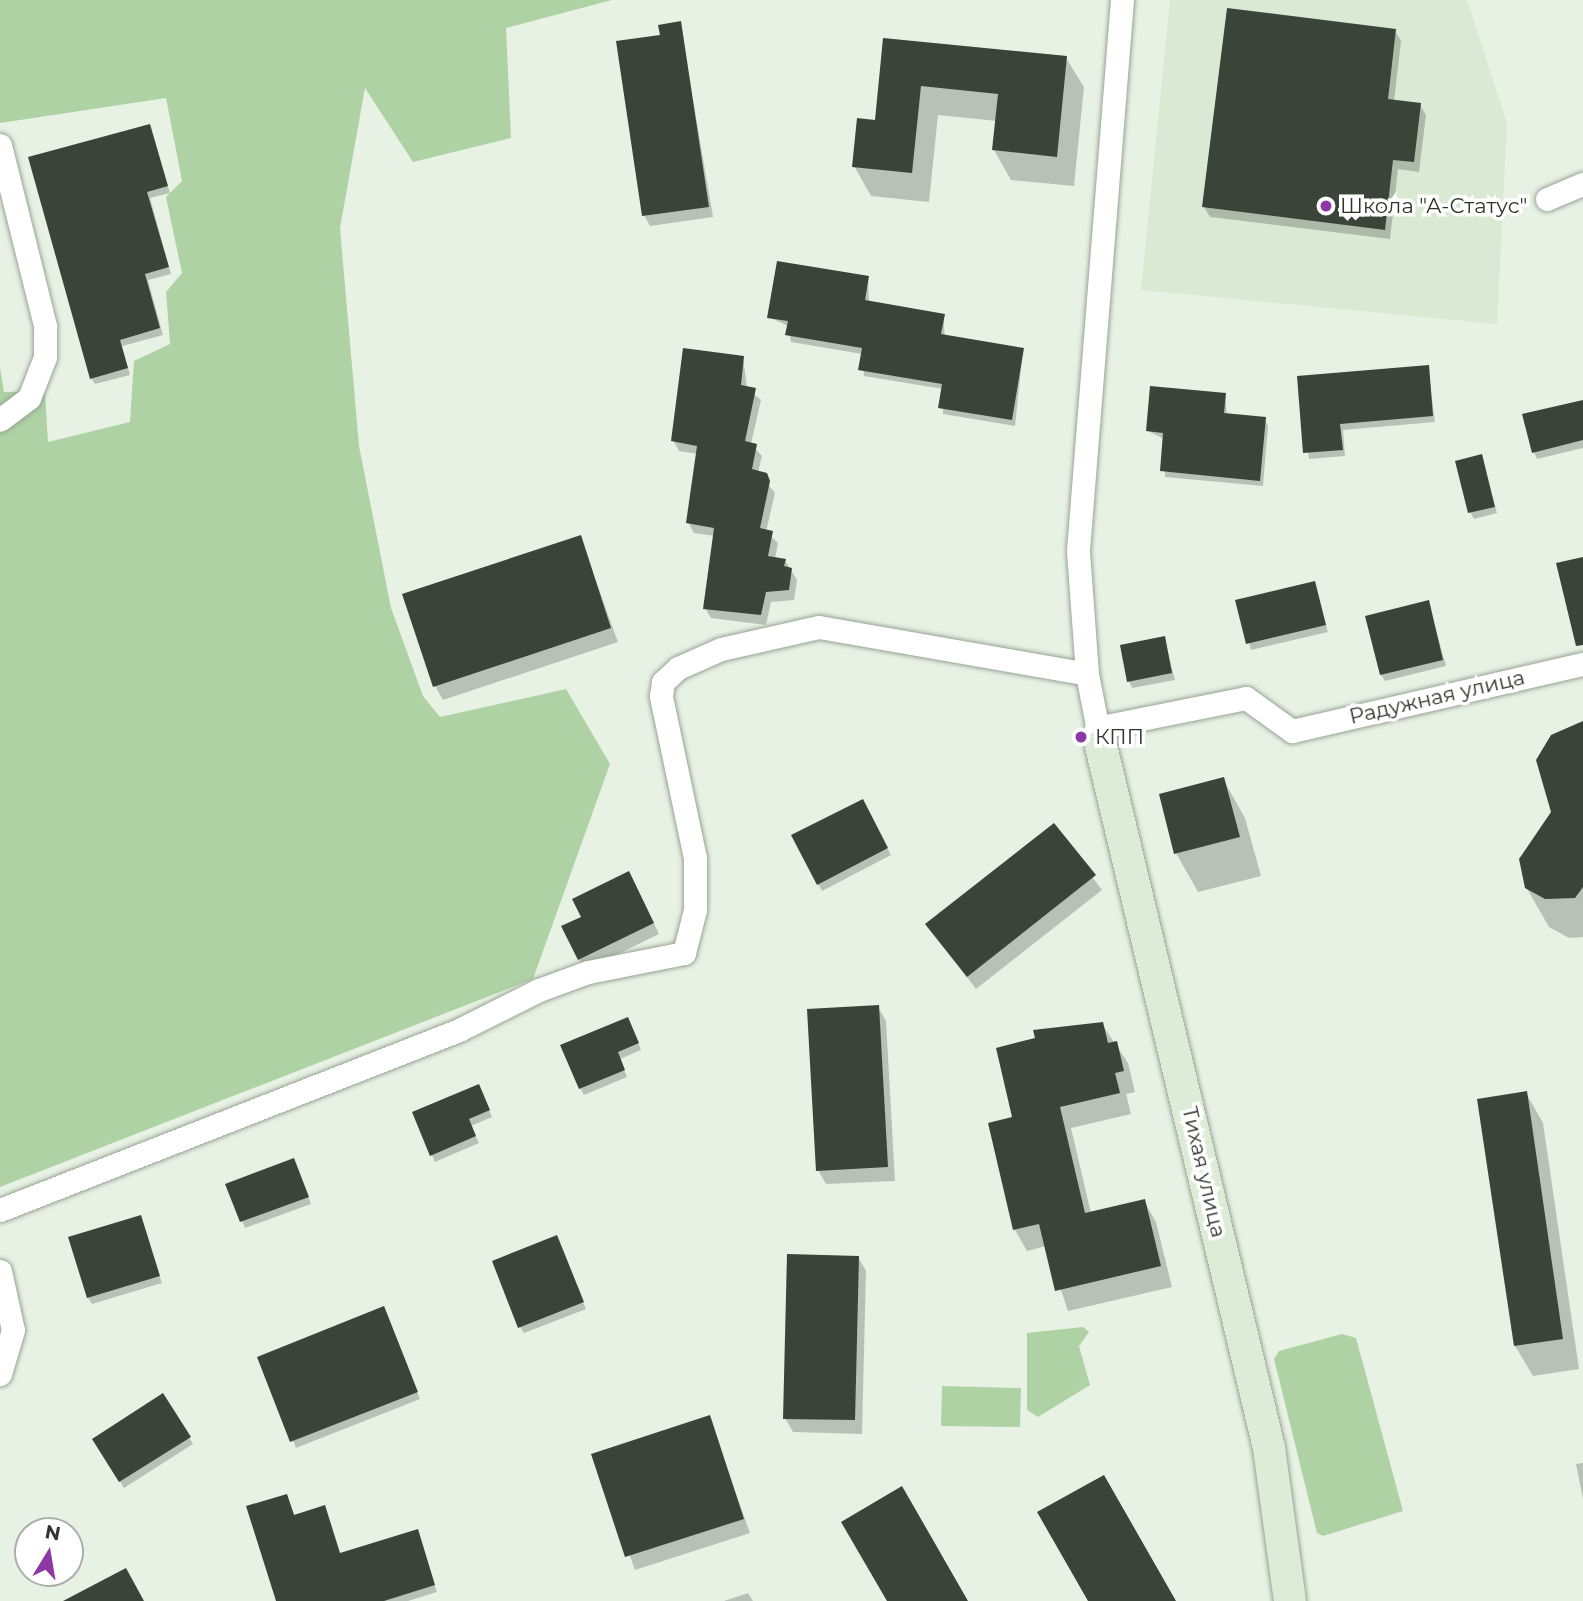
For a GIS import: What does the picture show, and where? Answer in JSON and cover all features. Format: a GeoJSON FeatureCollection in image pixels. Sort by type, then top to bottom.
{"type":"FeatureCollection","features":[{"type":"Feature","properties":{"kind":"street"},"geometry":{"type":"LineString","coordinates":[[1099,737],[1087,674],[1078,550],[1122,0]]}},
{"type":"Feature","properties":{"kind":"street"},"geometry":{"type":"LineString","coordinates":[[0,145],[45,326],[45,357],[29,398],[0,419]]}},
{"type":"Feature","properties":{"kind":"street"},"geometry":{"type":"LineString","coordinates":[[1548,199],[1583,184]]}},
{"type":"Feature","properties":{"kind":"street"},"geometry":{"type":"LineString","coordinates":[[0,1210],[459,1030],[538,990],[587,972],[684,953],[695,911],[695,858],[661,696],[663,682],[678,667],[721,649],[819,628],[1087,674]]}},
{"type":"Feature","properties":{"kind":"street","name":"Радужная улица"},"geometry":{"type":"LineString","coordinates":[[1099,737],[1246,698],[1292,731],[1583,664]]}},
{"type":"Feature","properties":{"kind":"street","name":"Тихая улица"},"geometry":{"type":"LineString","coordinates":[[1099,737],[1269,1448],[1290,1601]]}},
{"type":"Feature","properties":{"kind":"street"},"geometry":{"type":"LineString","coordinates":[[0,1271],[13,1330],[0,1374]]}},
{"type":"Feature","properties":{"kind":"shaded area","name":"Школа \"А-Статус\""},"geometry":{"type":"Polygon","coordinates":[[[1170,0],[1467,0],[1507,123],[1497,324],[1141,290],[1170,0]]]}},
{"type":"Feature","properties":{"kind":"green space"},"geometry":{"type":"Polygon","coordinates":[[[0,0],[612,0],[506,28],[511,138],[413,162],[365,88],[340,228],[359,446],[391,608],[423,696],[440,717],[566,689],[610,764],[533,979],[0,1187],[0,368],[4,392],[45,392],[48,442],[130,422],[134,361],[170,344],[166,292],[182,273],[166,197],[182,181],[166,98],[0,123],[0,0]]]}},
{"type":"Feature","properties":{"kind":"green space"},"geometry":{"type":"Polygon","coordinates":[[[1083,1327],[1089,1332],[1079,1346],[1090,1385],[1038,1417],[1027,1410],[1027,1333],[1083,1327]]]}},
{"type":"Feature","properties":{"kind":"green space"},"geometry":{"type":"Polygon","coordinates":[[[1342,1334],[1356,1338],[1403,1511],[1323,1536],[1317,1533],[1274,1359],[1279,1351],[1342,1334]]]}},
{"type":"Feature","properties":{"kind":"green space"},"geometry":{"type":"Polygon","coordinates":[[[942,1386],[1021,1388],[1020,1427],[941,1426],[942,1386]]]}},
{"type":"Feature","properties":{"kind":"building"},"geometry":{"type":"Polygon","coordinates":[[[1227,8],[1396,29],[1388,99],[1421,103],[1414,162],[1393,160],[1385,230],[1202,207],[1227,8]]]}},
{"type":"Feature","properties":{"kind":"building"},"geometry":{"type":"Polygon","coordinates":[[[681,21],[709,207],[642,216],[616,41],[660,35],[658,25],[681,21]]]}},
{"type":"Feature","properties":{"kind":"building"},"geometry":{"type":"Polygon","coordinates":[[[883,38],[1067,56],[1057,157],[992,150],[998,94],[921,86],[912,173],[852,167],[857,118],[875,120],[883,38]]]}},
{"type":"Feature","properties":{"kind":"building"},"geometry":{"type":"Polygon","coordinates":[[[150,124],[168,186],[147,192],[169,267],[145,274],[160,328],[120,340],[128,368],[90,379],[28,157],[150,124]]]}},
{"type":"Feature","properties":{"kind":"building"},"geometry":{"type":"Polygon","coordinates":[[[777,261],[869,276],[865,300],[945,314],[941,334],[1024,348],[1012,420],[938,408],[942,384],[858,370],[862,348],[785,335],[788,321],[767,318],[777,261]]]}},
{"type":"Feature","properties":{"kind":"building"},"geometry":{"type":"Polygon","coordinates":[[[683,348],[744,356],[741,385],[756,388],[745,441],[757,444],[752,469],[767,473],[770,481],[760,528],[773,531],[768,556],[786,559],[784,566],[792,568],[789,590],[766,592],[761,615],[703,609],[714,528],[686,523],[697,446],[671,441],[683,348]]]}},
{"type":"Feature","properties":{"kind":"building"},"geometry":{"type":"Polygon","coordinates":[[[1429,365],[1433,416],[1340,424],[1343,450],[1303,453],[1297,376],[1429,365]]]}},
{"type":"Feature","properties":{"kind":"building"},"geometry":{"type":"Polygon","coordinates":[[[1150,386],[1226,393],[1224,413],[1266,417],[1260,481],[1160,471],[1163,433],[1146,431],[1150,386]]]}},
{"type":"Feature","properties":{"kind":"building"},"geometry":{"type":"Polygon","coordinates":[[[1583,400],[1583,440],[1532,453],[1522,414],[1583,400]]]}},
{"type":"Feature","properties":{"kind":"building"},"geometry":{"type":"Polygon","coordinates":[[[1482,454],[1495,507],[1468,513],[1455,461],[1482,454]]]}},
{"type":"Feature","properties":{"kind":"building"},"geometry":{"type":"Polygon","coordinates":[[[581,535],[611,628],[433,687],[402,594],[581,535]]]}},
{"type":"Feature","properties":{"kind":"building"},"geometry":{"type":"Polygon","coordinates":[[[1583,557],[1583,645],[1576,646],[1556,563],[1583,557]]]}},
{"type":"Feature","properties":{"kind":"building"},"geometry":{"type":"Polygon","coordinates":[[[1315,581],[1326,625],[1246,644],[1235,600],[1315,581]]]}},
{"type":"Feature","properties":{"kind":"building"},"geometry":{"type":"Polygon","coordinates":[[[1429,600],[1443,660],[1380,675],[1365,616],[1429,600]]]}},
{"type":"Feature","properties":{"kind":"building"},"geometry":{"type":"Polygon","coordinates":[[[1165,636],[1172,673],[1127,682],[1120,645],[1165,636]]]}},
{"type":"Feature","properties":{"kind":"building"},"geometry":{"type":"Polygon","coordinates":[[[1583,721],[1583,887],[1575,898],[1545,899],[1525,888],[1519,859],[1551,812],[1536,760],[1551,735],[1583,721]]]}},
{"type":"Feature","properties":{"kind":"building"},"geometry":{"type":"Polygon","coordinates":[[[1224,777],[1240,837],[1174,854],[1159,794],[1224,777]]]}},
{"type":"Feature","properties":{"kind":"building"},"geometry":{"type":"Polygon","coordinates":[[[863,799],[888,848],[817,885],[791,835],[863,799]]]}},
{"type":"Feature","properties":{"kind":"building"},"geometry":{"type":"Polygon","coordinates":[[[1054,823],[1096,875],[967,977],[925,924],[1054,823]]]}},
{"type":"Feature","properties":{"kind":"building"},"geometry":{"type":"Polygon","coordinates":[[[629,871],[654,923],[578,960],[561,926],[581,917],[572,899],[629,871]]]}},
{"type":"Feature","properties":{"kind":"building"},"geometry":{"type":"Polygon","coordinates":[[[879,1005],[888,1167],[816,1171],[807,1009],[879,1005]]]}},
{"type":"Feature","properties":{"kind":"building"},"geometry":{"type":"Polygon","coordinates":[[[628,1017],[639,1043],[618,1052],[625,1070],[579,1089],[560,1045],[628,1017]]]}},
{"type":"Feature","properties":{"kind":"building"},"geometry":{"type":"Polygon","coordinates":[[[1103,1022],[1108,1043],[1117,1041],[1124,1071],[1115,1073],[1120,1093],[1060,1107],[1085,1213],[1145,1199],[1161,1266],[1055,1291],[1039,1224],[1013,1230],[988,1123],[1012,1117],[996,1048],[1035,1038],[1033,1030],[1103,1022]]]}},
{"type":"Feature","properties":{"kind":"building"},"geometry":{"type":"Polygon","coordinates":[[[479,1084],[490,1110],[469,1119],[476,1136],[430,1156],[412,1112],[479,1084]]]}},
{"type":"Feature","properties":{"kind":"building"},"geometry":{"type":"Polygon","coordinates":[[[1527,1091],[1563,1339],[1514,1346],[1477,1099],[1527,1091]]]}},
{"type":"Feature","properties":{"kind":"building"},"geometry":{"type":"Polygon","coordinates":[[[294,1158],[309,1197],[240,1222],[225,1184],[294,1158]]]}},
{"type":"Feature","properties":{"kind":"building"},"geometry":{"type":"Polygon","coordinates":[[[141,1215],[160,1276],[87,1298],[68,1237],[141,1215]]]}},
{"type":"Feature","properties":{"kind":"building"},"geometry":{"type":"Polygon","coordinates":[[[557,1235],[584,1302],[518,1328],[492,1261],[557,1235]]]}},
{"type":"Feature","properties":{"kind":"building"},"geometry":{"type":"Polygon","coordinates":[[[787,1254],[859,1256],[855,1420],[783,1419],[787,1254]]]}},
{"type":"Feature","properties":{"kind":"building"},"geometry":{"type":"Polygon","coordinates":[[[384,1306],[418,1392],[290,1442],[257,1357],[384,1306]]]}},
{"type":"Feature","properties":{"kind":"building"},"geometry":{"type":"Polygon","coordinates":[[[163,1393],[191,1437],[119,1482],[92,1439],[163,1393]]]}},
{"type":"Feature","properties":{"kind":"building"},"geometry":{"type":"Polygon","coordinates":[[[710,1415],[744,1519],[625,1557],[591,1454],[710,1415]]]}},
{"type":"Feature","properties":{"kind":"building"},"geometry":{"type":"Polygon","coordinates":[[[1104,1475],[1176,1601],[1088,1601],[1037,1512],[1104,1475]]]}},
{"type":"Feature","properties":{"kind":"building"},"geometry":{"type":"Polygon","coordinates":[[[902,1486],[968,1601],[887,1601],[841,1522],[902,1486]]]}},
{"type":"Feature","properties":{"kind":"building"},"geometry":{"type":"Polygon","coordinates":[[[287,1494],[294,1515],[325,1505],[340,1553],[418,1529],[435,1585],[384,1601],[276,1601],[246,1506],[287,1494]]]}},
{"type":"Feature","properties":{"kind":"building"},"geometry":{"type":"Polygon","coordinates":[[[126,1568],[144,1601],[63,1601],[126,1568]]]}},
{"type":"Feature","properties":{"kind":"place","name":"Школа \"А-Статус\""},"geometry":{"type":"Point","coordinates":[1326,206]}},
{"type":"Feature","properties":{"kind":"place","name":"КПП"},"geometry":{"type":"Point","coordinates":[1081,737]}}]}
